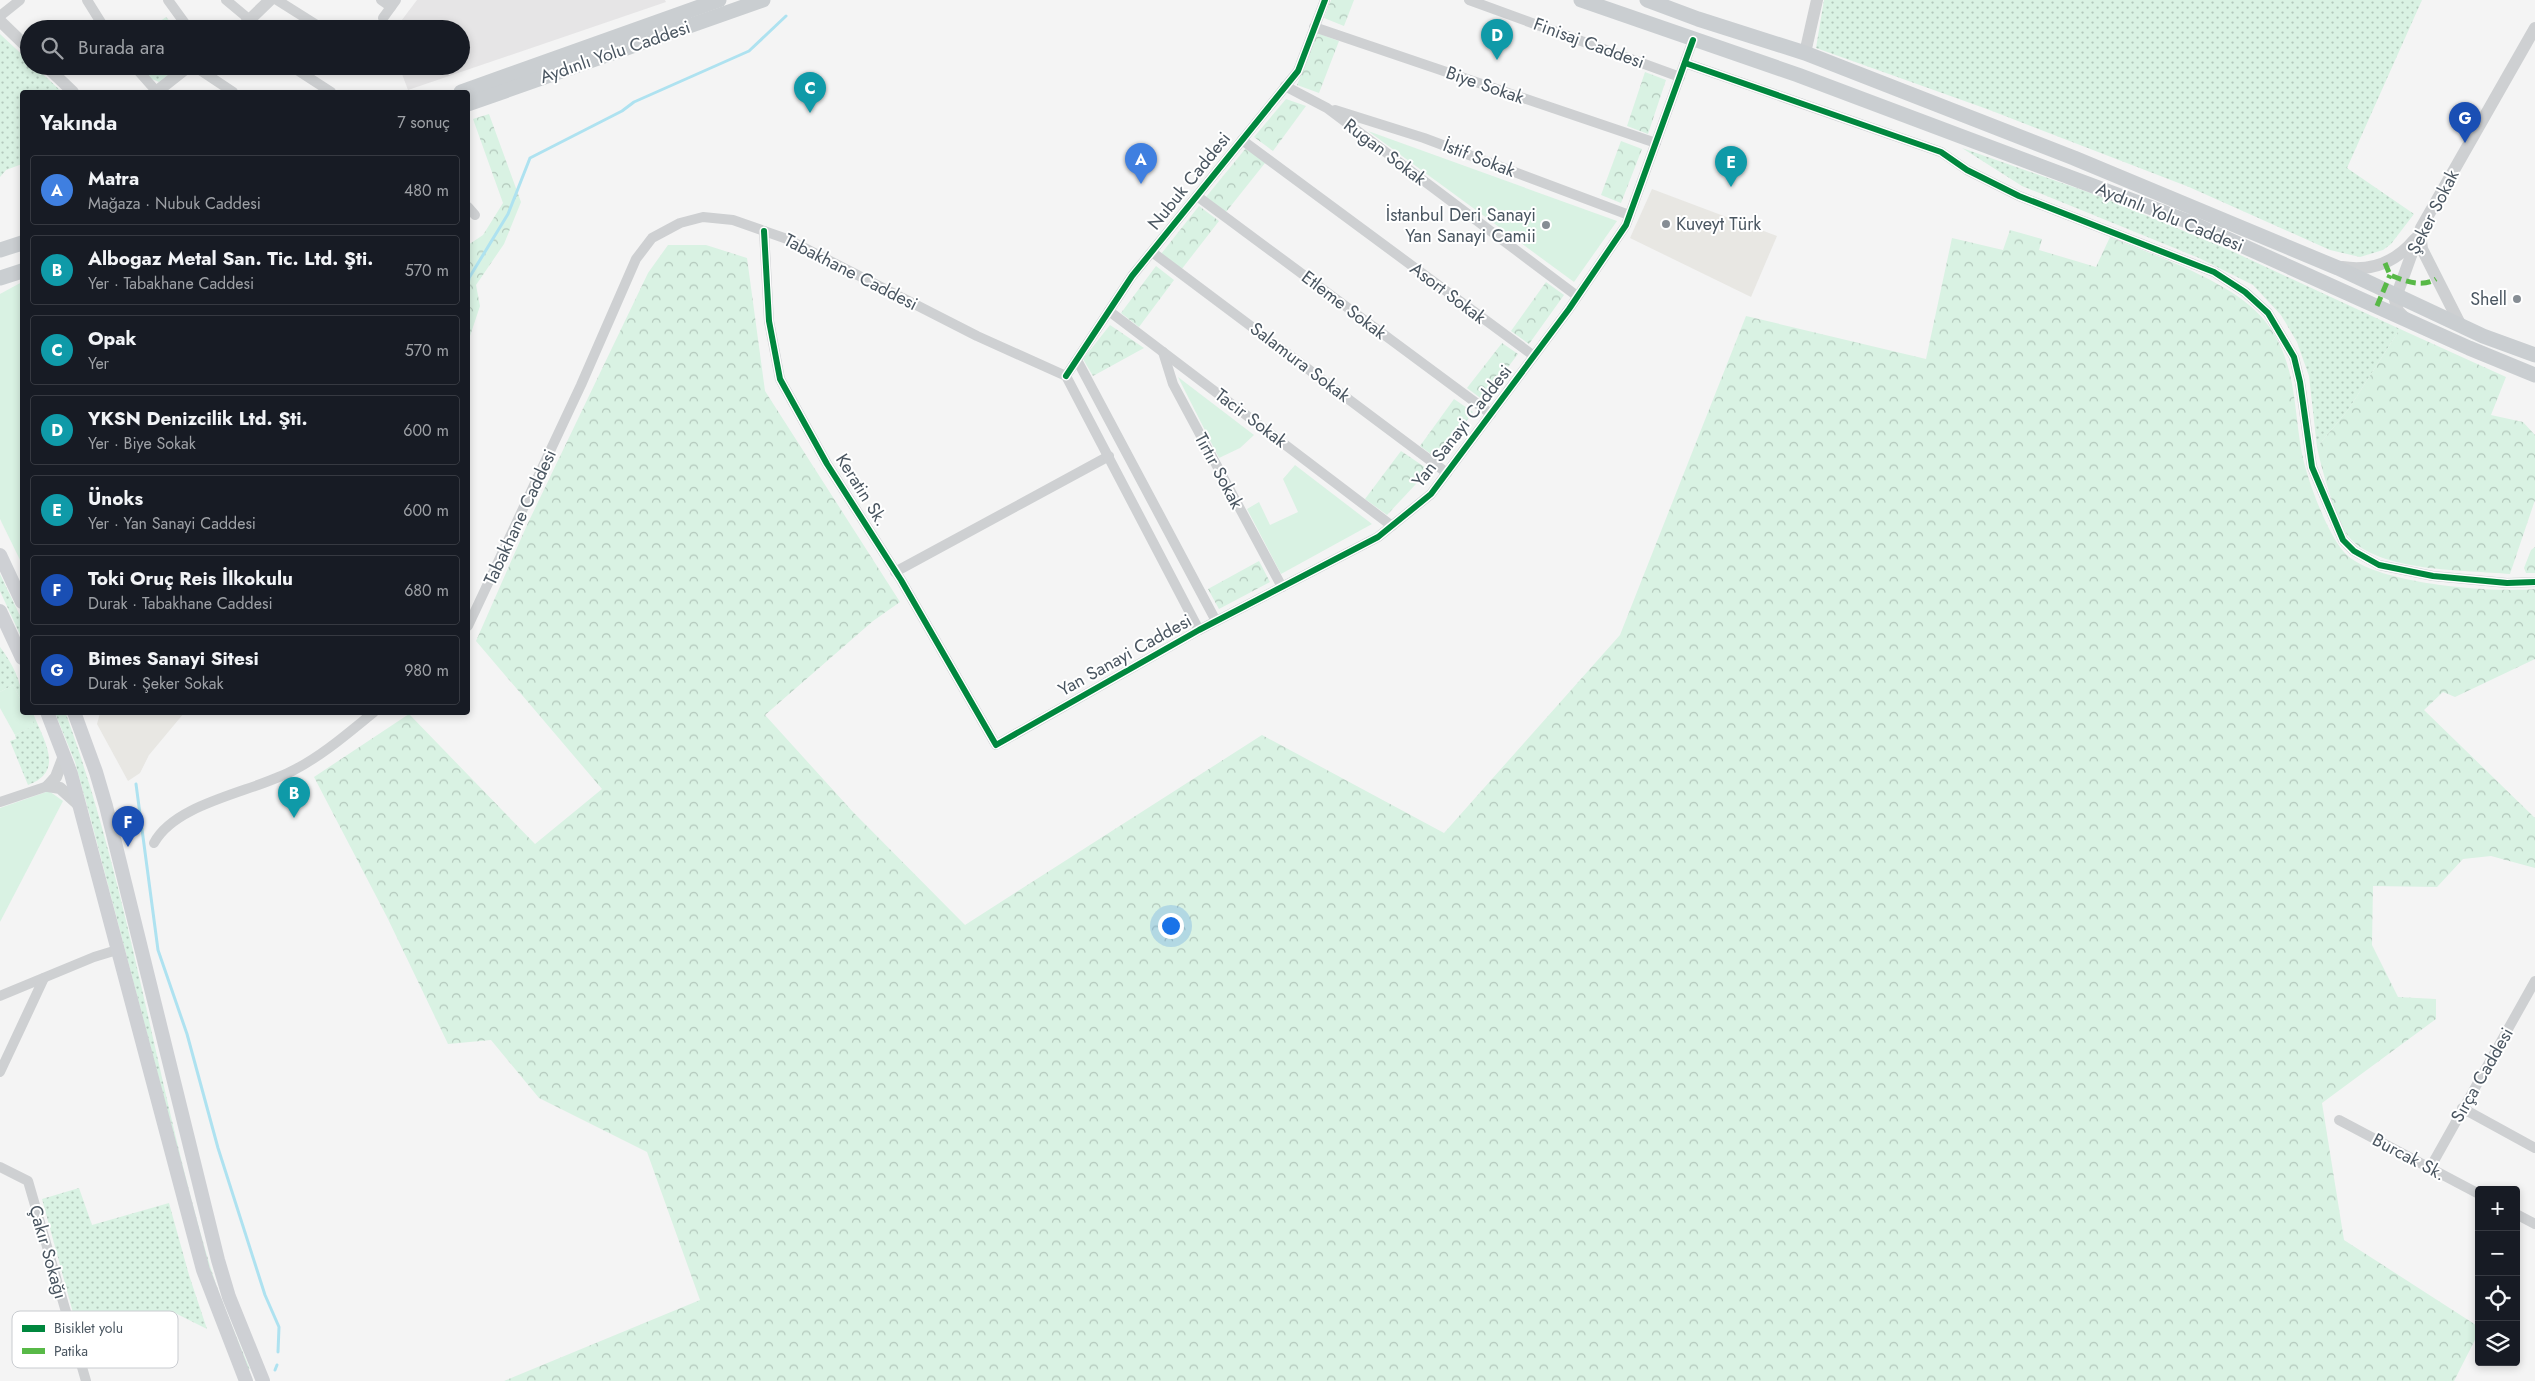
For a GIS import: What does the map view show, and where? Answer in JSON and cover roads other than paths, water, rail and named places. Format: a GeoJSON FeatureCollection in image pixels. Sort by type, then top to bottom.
{"type":"FeatureCollection","features":[{"type":"Feature","properties":{"kind":"main road","name":"Aydınlı Yolu Caddesi"},"geometry":{"type":"LineString","coordinates":[[467,90],[719,0]]}},
{"type":"Feature","properties":{"kind":"main road","name":"Aydınlı Yolu Caddesi"},"geometry":{"type":"LineString","coordinates":[[470,103],[763,0]]}},
{"type":"Feature","properties":{"kind":"main road","name":"Aydınlı Yolu Caddesi"},"geometry":{"type":"LineString","coordinates":[[1580,0],[1798,75],[2192,223],[2407,320],[2535,375]]}},
{"type":"Feature","properties":{"kind":"main road","name":"Aydınlı Yolu Caddesi"},"geometry":{"type":"LineString","coordinates":[[1647,0],[1698,19],[1805,53],[2074,158],[2330,265],[2461,326],[2535,355]]}},
{"type":"Feature","properties":{"kind":"main road"},"geometry":{"type":"LineString","coordinates":[[1798,75],[1805,53]]}},
{"type":"Feature","properties":{"kind":"main road"},"geometry":{"type":"LineString","coordinates":[[0,250],[20,244]]}},
{"type":"Feature","properties":{"kind":"main road"},"geometry":{"type":"LineString","coordinates":[[2,278],[20,271]]}},
{"type":"Feature","properties":{"kind":"main road"},"geometry":{"type":"LineString","coordinates":[[0,555],[20,598]]}},
{"type":"Feature","properties":{"kind":"main road"},"geometry":{"type":"LineString","coordinates":[[1,616],[20,654]]}},
{"type":"Feature","properties":{"kind":"main road"},"geometry":{"type":"LineString","coordinates":[[48,715],[64,756],[79,805],[202,1270],[246,1381]]}},
{"type":"Feature","properties":{"kind":"main road"},"geometry":{"type":"LineString","coordinates":[[75,715],[106,806],[218,1260],[229,1297],[263,1381]]}},
{"type":"Feature","properties":{"kind":"street"},"geometry":{"type":"LineString","coordinates":[[0,16],[20,0]]}},
{"type":"Feature","properties":{"kind":"street"},"geometry":{"type":"LineString","coordinates":[[87,0],[99,20]]}},
{"type":"Feature","properties":{"kind":"street"},"geometry":{"type":"LineString","coordinates":[[168,0],[182,20]]}},
{"type":"Feature","properties":{"kind":"street"},"geometry":{"type":"LineString","coordinates":[[226,0],[242,20]]}},
{"type":"Feature","properties":{"kind":"street"},"geometry":{"type":"LineString","coordinates":[[249,20],[270,0]]}},
{"type":"Feature","properties":{"kind":"street"},"geometry":{"type":"LineString","coordinates":[[277,0],[309,20]]}},
{"type":"Feature","properties":{"kind":"street"},"geometry":{"type":"LineString","coordinates":[[381,0],[394,3],[383,18]]}},
{"type":"Feature","properties":{"kind":"street","name":"Nubuk Caddesi"},"geometry":{"type":"LineString","coordinates":[[1066,376],[1109,311],[1152,252],[1298,71],[1324,0]]}},
{"type":"Feature","properties":{"kind":"street","name":"Finisaj Caddesi"},"geometry":{"type":"LineString","coordinates":[[1469,0],[1680,76]]}},
{"type":"Feature","properties":{"kind":"street"},"geometry":{"type":"LineString","coordinates":[[1805,53],[1816,0]]}},
{"type":"Feature","properties":{"kind":"street"},"geometry":{"type":"LineString","coordinates":[[0,21],[20,40]]}},
{"type":"Feature","properties":{"kind":"street","name":"Biye Sokak"},"geometry":{"type":"LineString","coordinates":[[1314,27],[1656,143]]}},
{"type":"Feature","properties":{"kind":"street","name":"Şeker Sokak"},"geometry":{"type":"LineString","coordinates":[[2396,296],[2421,228],[2535,28]]}},
{"type":"Feature","properties":{"kind":"street","name":"Yan Sanayi Caddesi"},"geometry":{"type":"LineString","coordinates":[[996,745],[1216,621],[1378,537],[1431,494],[1534,356],[1626,225],[1694,40]]}},
{"type":"Feature","properties":{"kind":"street"},"geometry":{"type":"LineString","coordinates":[[1685,63],[1942,152],[1967,170],[2019,196],[2214,272],[2245,292],[2268,313],[2294,357],[2300,382],[2312,467],[2343,540],[2354,551],[2379,565],[2433,576],[2506,583],[2535,582]]}},
{"type":"Feature","properties":{"kind":"street"},"geometry":{"type":"LineString","coordinates":[[55,75],[71,90]]}},
{"type":"Feature","properties":{"kind":"street"},"geometry":{"type":"LineString","coordinates":[[142,75],[154,90]]}},
{"type":"Feature","properties":{"kind":"street"},"geometry":{"type":"LineString","coordinates":[[159,90],[178,75]]}},
{"type":"Feature","properties":{"kind":"street"},"geometry":{"type":"LineString","coordinates":[[208,75],[230,90]]}},
{"type":"Feature","properties":{"kind":"street"},"geometry":{"type":"LineString","coordinates":[[305,75],[328,90]]}},
{"type":"Feature","properties":{"kind":"street","name":"Rugan Sokak"},"geometry":{"type":"LineString","coordinates":[[1285,86],[1327,108],[1577,296]]}},
{"type":"Feature","properties":{"kind":"street","name":"İstif Sokak"},"geometry":{"type":"LineString","coordinates":[[1327,108],[1424,138],[1630,215]]}},
{"type":"Feature","properties":{"kind":"street","name":"Asort Sokak"},"geometry":{"type":"LineString","coordinates":[[1242,140],[1534,356]]}},
{"type":"Feature","properties":{"kind":"street","name":"Etleme Sokak"},"geometry":{"type":"LineString","coordinates":[[1196,196],[1491,414]]}},
{"type":"Feature","properties":{"kind":"street"},"geometry":{"type":"LineString","coordinates":[[470,209],[475,215]]}},
{"type":"Feature","properties":{"kind":"street","name":"Tabakhane Caddesi"},"geometry":{"type":"LineString","coordinates":[[470,622],[581,385],[636,259],[652,238],[680,223],[703,217],[733,220],[788,239],[977,336],[1066,376]]}},
{"type":"Feature","properties":{"kind":"street"},"geometry":{"type":"LineString","coordinates":[[2330,265],[2357,269],[2381,265],[2394,259],[2408,247],[2421,228]]}},
{"type":"Feature","properties":{"kind":"street"},"geometry":{"type":"LineString","coordinates":[[2421,228],[2422,248],[2461,326]]}},
{"type":"Feature","properties":{"kind":"street","name":"Keratin Sk."},"geometry":{"type":"LineString","coordinates":[[764,230],[769,321],[780,379],[827,464],[896,572],[996,745]]}},
{"type":"Feature","properties":{"kind":"street","name":"Salamura Sokak"},"geometry":{"type":"LineString","coordinates":[[1152,252],[1447,473]]}},
{"type":"Feature","properties":{"kind":"street"},"geometry":{"type":"LineString","coordinates":[[2402,280],[2407,271],[2417,265],[2428,268],[2433,272]]}},
{"type":"Feature","properties":{"kind":"street"},"geometry":{"type":"LineString","coordinates":[[2396,296],[2398,311],[2407,320]]}},
{"type":"Feature","properties":{"kind":"street","name":"Tacir Sokak"},"geometry":{"type":"LineString","coordinates":[[1109,311],[1392,526]]}},
{"type":"Feature","properties":{"kind":"street","name":"Tırtır Sokak"},"geometry":{"type":"LineString","coordinates":[[1163,352],[1173,384],[1282,587]]}},
{"type":"Feature","properties":{"kind":"street"},"geometry":{"type":"LineString","coordinates":[[1077,360],[1216,621]]}},
{"type":"Feature","properties":{"kind":"street"},"geometry":{"type":"LineString","coordinates":[[1066,376],[1200,630]]}},
{"type":"Feature","properties":{"kind":"street"},"geometry":{"type":"LineString","coordinates":[[896,572],[1109,456]]}},
{"type":"Feature","properties":{"kind":"street"},"geometry":{"type":"LineString","coordinates":[[154,843],[161,830],[200,807],[292,772],[320,755],[370,715]]}},
{"type":"Feature","properties":{"kind":"street"},"geometry":{"type":"LineString","coordinates":[[48,786],[56,777],[64,756]]}},
{"type":"Feature","properties":{"kind":"street"},"geometry":{"type":"LineString","coordinates":[[0,802],[48,786],[60,788],[79,805]]}},
{"type":"Feature","properties":{"kind":"street"},"geometry":{"type":"LineString","coordinates":[[0,996],[94,957],[116,950]]}},
{"type":"Feature","properties":{"kind":"street"},"geometry":{"type":"LineString","coordinates":[[0,1072],[44,978]]}},
{"type":"Feature","properties":{"kind":"street","name":"Sırça Caddesi"},"geometry":{"type":"LineString","coordinates":[[2430,1168],[2462,1108],[2531,996],[2535,981]]}},
{"type":"Feature","properties":{"kind":"street"},"geometry":{"type":"LineString","coordinates":[[2462,1108],[2535,1148]]}},
{"type":"Feature","properties":{"kind":"street","name":"Burcak Sk."},"geometry":{"type":"LineString","coordinates":[[2339,1120],[2475,1192]]}},
{"type":"Feature","properties":{"kind":"street","name":"Çakır Sokağı"},"geometry":{"type":"LineString","coordinates":[[0,1167],[28,1181],[66,1311]]}},
{"type":"Feature","properties":{"kind":"street"},"geometry":{"type":"LineString","coordinates":[[2520,1216],[2535,1224]]}},
{"type":"Feature","properties":{"kind":"street","name":"Çakır Sokağı"},"geometry":{"type":"LineString","coordinates":[[82,1368],[86,1381]]}},
{"type":"Feature","properties":{"kind":"waterway"},"geometry":{"type":"LineString","coordinates":[[470,276],[508,214],[530,158],[622,111],[634,102],[749,51],[786,16]]}},
{"type":"Feature","properties":{"kind":"waterway"},"geometry":{"type":"LineString","coordinates":[[136,784],[158,950],[187,1034],[218,1148],[265,1295],[279,1327],[278,1352]]}},
{"type":"Feature","properties":{"kind":"waterway"},"geometry":{"type":"LineString","coordinates":[[275,1370],[277,1365]]}},
{"type":"Feature","properties":{"kind":"place","name":"YKSN Denizcilik Ltd. Şti."},"geometry":{"type":"Point","coordinates":[1497,60]}},
{"type":"Feature","properties":{"kind":"place","name":"Opak"},"geometry":{"type":"Point","coordinates":[810,113]}},
{"type":"Feature","properties":{"kind":"place","name":"Bimes Sanayi Sitesi"},"geometry":{"type":"Point","coordinates":[2465,143]}},
{"type":"Feature","properties":{"kind":"place","name":"Matra"},"geometry":{"type":"Point","coordinates":[1141,184]}},
{"type":"Feature","properties":{"kind":"place","name":"Ünoks"},"geometry":{"type":"Point","coordinates":[1731,187]}},
{"type":"Feature","properties":{"kind":"place","name":"Kuveyt Türk"},"geometry":{"type":"Point","coordinates":[1666,224]}},
{"type":"Feature","properties":{"kind":"place","name":"İstanbul Deri Sanayi Yan Sanayi Camii"},"geometry":{"type":"Point","coordinates":[1546,225]}},
{"type":"Feature","properties":{"kind":"place","name":"Shell"},"geometry":{"type":"Point","coordinates":[2517,299]}},
{"type":"Feature","properties":{"kind":"place","name":"Albogaz Metal San. Tic. Ltd. Şti."},"geometry":{"type":"Point","coordinates":[294,818]}},
{"type":"Feature","properties":{"kind":"place","name":"Toki Oruç Reis İlkokulu"},"geometry":{"type":"Point","coordinates":[128,847]}}]}
